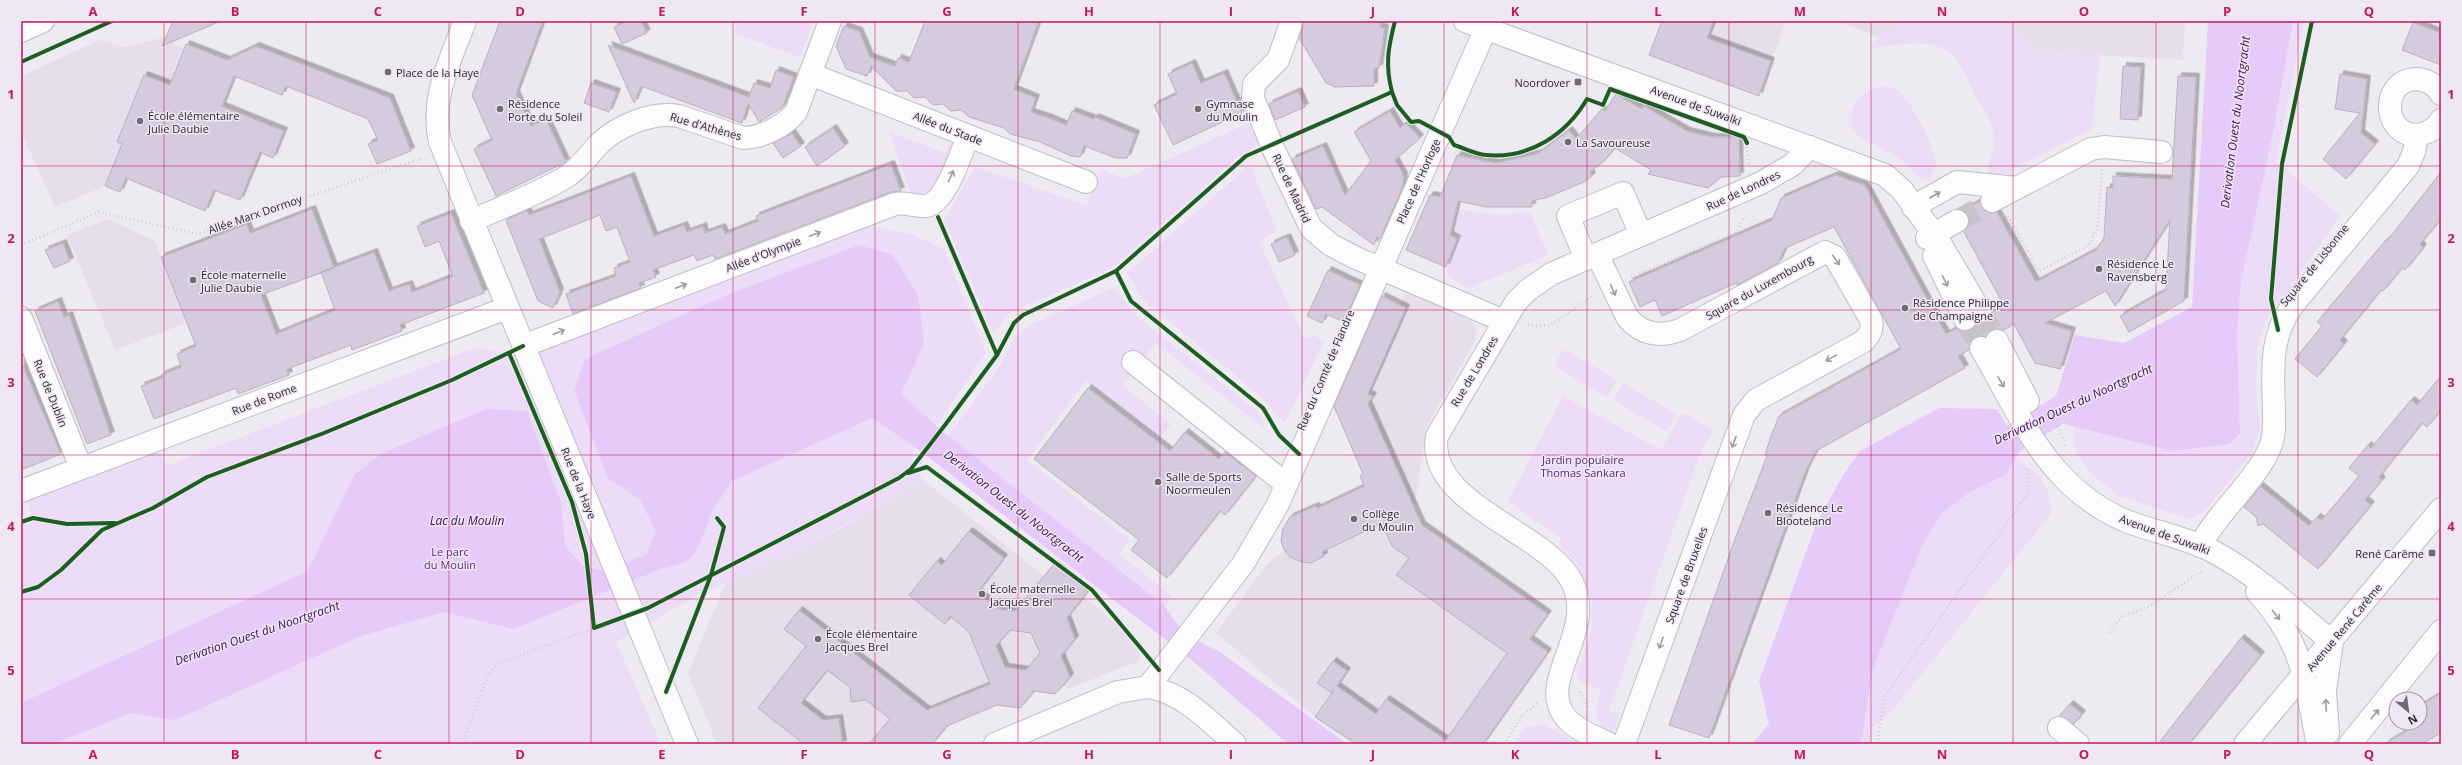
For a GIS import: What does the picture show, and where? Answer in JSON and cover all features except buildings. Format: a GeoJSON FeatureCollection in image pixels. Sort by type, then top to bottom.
{"type":"FeatureCollection","features":[{"type":"Feature","properties":{"kind":"street"},"geometry":{"type":"LineString","coordinates":[[21,31],[43,21]]}},
{"type":"Feature","properties":{"kind":"street"},"geometry":{"type":"LineString","coordinates":[[465,21],[437,103],[436,120],[443,152],[471,221]]}},
{"type":"Feature","properties":{"kind":"street","name":"Rue d'Athènes"},"geometry":{"type":"LineString","coordinates":[[471,221],[558,182],[576,170],[612,134],[651,117],[664,114],[679,116],[743,138],[751,138],[766,133],[785,122],[796,112],[830,21]]}},
{"type":"Feature","properties":{"kind":"street","name":"Rue de Madrid"},"geometry":{"type":"LineString","coordinates":[[1292,21],[1278,60],[1254,84],[1253,93],[1255,106],[1311,228],[1331,245],[1380,268],[1504,321]]}},
{"type":"Feature","properties":{"kind":"street","name":"Avenue de Suwalki"},"geometry":{"type":"LineString","coordinates":[[1466,21],[1885,175],[1898,185],[1913,207],[1973,315]]}},
{"type":"Feature","properties":{"kind":"street","name":"Place de l'Horloge"},"geometry":{"type":"LineString","coordinates":[[1380,268],[1486,28]]}},
{"type":"Feature","properties":{"kind":"street","name":"Allée du Stade"},"geometry":{"type":"LineString","coordinates":[[810,74],[1086,182]]}},
{"type":"Feature","properties":{"kind":"street"},"geometry":{"type":"LineString","coordinates":[[2441,94],[2433,85],[2418,79],[2403,83],[2392,94],[2389,109],[2394,124],[2402,130],[2418,135],[2432,130],[2441,120]]}},
{"type":"Feature","properties":{"kind":"street","name":"Square de Lisbonne"},"geometry":{"type":"LineString","coordinates":[[2200,546],[2214,523],[2263,460],[2270,447],[2274,430],[2274,346],[2282,322],[2292,306],[2408,166],[2414,152],[2418,135]]}},
{"type":"Feature","properties":{"kind":"street","name":"Allée d'Olympie"},"geometry":{"type":"LineString","coordinates":[[523,346],[896,204],[903,202],[935,210],[968,136]]}},
{"type":"Feature","properties":{"kind":"street","name":"Rue de Londres"},"geometry":{"type":"LineString","coordinates":[[1600,740],[1572,724],[1560,710],[1557,699],[1556,687],[1577,626],[1578,603],[1573,583],[1560,564],[1548,554],[1457,490],[1442,469],[1436,449],[1437,436],[1516,302],[1535,284],[1551,274],[1782,172],[1799,160],[1810,147]]}},
{"type":"Feature","properties":{"kind":"street"},"geometry":{"type":"LineString","coordinates":[[1913,207],[1957,182],[2002,196],[2083,152],[2104,147],[2162,152]]}},
{"type":"Feature","properties":{"kind":"street"},"geometry":{"type":"LineString","coordinates":[[1591,256],[1568,216],[1623,193],[1641,235]]}},
{"type":"Feature","properties":{"kind":"street","name":"Rue de la Haye"},"geometry":{"type":"LineString","coordinates":[[471,221],[687,744]]}},
{"type":"Feature","properties":{"kind":"street"},"geometry":{"type":"LineString","coordinates":[[1930,237],[1957,221]]}},
{"type":"Feature","properties":{"kind":"street","name":"Square du Luxembourg"},"geometry":{"type":"LineString","coordinates":[[1591,256],[1627,317],[1641,330],[1658,334],[1673,333],[1686,327],[1821,253],[1828,253],[1835,257],[1871,320],[1872,331],[1859,343],[1756,400],[1749,406]]}},
{"type":"Feature","properties":{"kind":"street","name":"Rue du Comté de Flandre"},"geometry":{"type":"LineString","coordinates":[[1148,687],[1256,544],[1286,484],[1380,268]]}},
{"type":"Feature","properties":{"kind":"street","name":"Rue de Rome"},"geometry":{"type":"LineString","coordinates":[[21,491],[506,308]]}},
{"type":"Feature","properties":{"kind":"street","name":"Rue de Dublin"},"geometry":{"type":"LineString","coordinates":[[21,318],[81,468]]}},
{"type":"Feature","properties":{"kind":"street","name":"Avenue de Suwalki"},"geometry":{"type":"LineString","coordinates":[[1989,344],[2032,408],[2048,437],[2056,469],[2078,491],[2096,505],[2123,519],[2200,546],[2227,560],[2273,592],[2332,642]]}},
{"type":"Feature","properties":{"kind":"street"},"geometry":{"type":"LineString","coordinates":[[1133,362],[1286,484]]}},
{"type":"Feature","properties":{"kind":"street","name":"Square de Bruxelles"},"geometry":{"type":"LineString","coordinates":[[1624,744],[1744,415],[1749,406]]}},
{"type":"Feature","properties":{"kind":"street","name":"Avenue René Carême"},"geometry":{"type":"LineString","coordinates":[[2245,744],[2332,642],[2441,509]]}},
{"type":"Feature","properties":{"kind":"street","name":"Avenue de Suwalki"},"geometry":{"type":"LineString","coordinates":[[2227,560],[2284,625],[2295,647],[2304,675],[2318,744]]}},
{"type":"Feature","properties":{"kind":"street"},"geometry":{"type":"LineString","coordinates":[[2350,744],[2441,631]]}},
{"type":"Feature","properties":{"kind":"street"},"geometry":{"type":"LineString","coordinates":[[2330,744],[2325,691],[2332,642]]}},
{"type":"Feature","properties":{"kind":"street"},"geometry":{"type":"LineString","coordinates":[[995,744],[1118,692],[1148,687],[1165,691],[1183,701],[1235,744]]}},
{"type":"Feature","properties":{"kind":"street"},"geometry":{"type":"LineString","coordinates":[[2059,728],[2078,744]]}},
{"type":"Feature","properties":{"kind":"path"},"geometry":{"type":"LineString","coordinates":[[1749,166],[1747,143],[1753,145]]}},
{"type":"Feature","properties":{"kind":"path"},"geometry":{"type":"LineString","coordinates":[[2002,196],[2039,271],[2089,244],[2098,224],[2104,147]]}},
{"type":"Feature","properties":{"kind":"path"},"geometry":{"type":"LineString","coordinates":[[1627,278],[1736,232],[1747,211]]}},
{"type":"Feature","properties":{"kind":"path"},"geometry":{"type":"LineString","coordinates":[[1526,325],[1549,326],[1598,292]]}},
{"type":"Feature","properties":{"kind":"path"},"geometry":{"type":"LineString","coordinates":[[2032,408],[2048,437]]}},
{"type":"Feature","properties":{"kind":"path"},"geometry":{"type":"LineString","coordinates":[[917,460],[927,467]]}},
{"type":"Feature","properties":{"kind":"path"},"geometry":{"type":"LineString","coordinates":[[1877,744],[1885,696],[2028,493],[2026,466]]}},
{"type":"Feature","properties":{"kind":"path"},"geometry":{"type":"LineString","coordinates":[[2109,634],[2122,617],[2150,606],[2227,560]]}},
{"type":"Feature","properties":{"kind":"path"},"geometry":{"type":"LineString","coordinates":[[462,744],[488,675],[497,664],[594,628]]}},
{"type":"Feature","properties":{"kind":"path"},"geometry":{"type":"LineString","coordinates":[[1504,744],[1522,716],[1556,687]]}},
{"type":"Feature","properties":{"kind":"path"},"geometry":{"type":"LineString","coordinates":[[1580,690],[1598,724],[1600,740]]}},
{"type":"Feature","properties":{"kind":"shaded area"},"geometry":{"type":"Polygon","coordinates":[[[1662,21],[1786,21],[1759,96],[1649,55],[1662,21]]]}},
{"type":"Feature","properties":{"kind":"shaded area"},"geometry":{"type":"Polygon","coordinates":[[[1836,21],[1910,21],[1879,37],[1836,21]]]}},
{"type":"Feature","properties":{"kind":"shaded area"},"geometry":{"type":"Polygon","coordinates":[[[1992,21],[2185,21],[2183,60],[2032,51],[2020,31],[1992,21]]]}},
{"type":"Feature","properties":{"kind":"shaded area","name":"École élémentaire Julie Daubie"},"geometry":{"type":"Polygon","coordinates":[[[166,37],[175,41],[174,44],[186,49],[238,65],[222,106],[284,131],[273,158],[257,151],[252,170],[240,200],[215,190],[205,211],[126,178],[120,192],[105,186],[55,207],[21,132],[21,76],[99,40],[125,47],[166,37]]]}},
{"type":"Feature","properties":{"kind":"shaded area","name":"École maternelle Julie Daubie"},"geometry":{"type":"Polygon","coordinates":[[[312,209],[334,267],[115,350],[67,235],[108,219],[155,241],[161,257],[210,236],[211,237],[247,224],[256,248],[271,243],[265,227],[312,209]]]}},
{"type":"Feature","properties":{"kind":"shaded area","name":"Collège du Moulin"},"geometry":{"type":"Polygon","coordinates":[[[1407,291],[1470,320],[1477,330],[1475,341],[1426,428],[1412,524],[1428,530],[1548,614],[1530,639],[1548,652],[1483,744],[1356,744],[1348,734],[1345,738],[1315,717],[1216,633],[1264,568],[1284,550],[1281,541],[1281,533],[1290,517],[1315,506],[1318,508],[1364,486],[1360,476],[1363,474],[1336,410],[1333,408],[1382,296],[1400,305],[1407,291]]]}},
{"type":"Feature","properties":{"kind":"shaded area"},"geometry":{"type":"Polygon","coordinates":[[[922,479],[1044,576],[1054,564],[1088,591],[1084,596],[1139,645],[1139,661],[1068,689],[1063,685],[1055,694],[1034,691],[1020,708],[996,705],[947,726],[932,744],[717,744],[688,673],[726,582],[826,537],[922,479]]]}},
{"type":"Feature","properties":{"kind":"green space"},"geometry":{"type":"Polygon","coordinates":[[[738,21],[813,21],[800,57],[733,33],[738,21]]]}},
{"type":"Feature","properties":{"kind":"green space"},"geometry":{"type":"Polygon","coordinates":[[[1910,21],[1992,21],[2020,31],[2032,51],[2100,55],[2092,129],[2011,170],[2014,180],[1988,178],[1994,144],[1994,134],[1985,111],[1956,59],[1944,49],[1925,44],[1903,44],[1872,48],[1879,37],[1910,21]]]}},
{"type":"Feature","properties":{"kind":"green space"},"geometry":{"type":"Polygon","coordinates":[[[2293,21],[2304,21],[2276,161],[2340,216],[2264,323],[2257,353],[2256,400],[2261,427],[2252,453],[2204,512],[2189,519],[2119,496],[2090,473],[2076,452],[2074,427],[2172,451],[2240,433],[2237,333],[2241,282],[2274,128],[2293,21]]]}},
{"type":"Feature","properties":{"kind":"green space"},"geometry":{"type":"Polygon","coordinates":[[[1883,86],[1900,92],[1911,106],[1923,127],[1936,159],[1937,166],[1928,180],[1920,178],[1901,160],[1863,139],[1853,130],[1851,122],[1852,114],[1857,101],[1868,92],[1883,86]]]}},
{"type":"Feature","properties":{"kind":"green space"},"geometry":{"type":"Polygon","coordinates":[[[1249,123],[1259,144],[1239,156],[1111,269],[1007,314],[994,335],[943,217],[946,216],[975,167],[1087,205],[1101,169],[1124,179],[1249,123]]]}},
{"type":"Feature","properties":{"kind":"green space"},"geometry":{"type":"Polygon","coordinates":[[[889,132],[946,153],[952,137],[959,140],[934,193],[912,198],[889,132]]]}},
{"type":"Feature","properties":{"kind":"green space"},"geometry":{"type":"Polygon","coordinates":[[[1250,165],[1277,231],[1259,241],[1304,338],[1315,336],[1324,341],[1285,423],[1258,394],[1143,300],[1127,273],[1250,165]]]}},
{"type":"Feature","properties":{"kind":"green space"},"geometry":{"type":"Polygon","coordinates":[[[1460,209],[1478,213],[1495,214],[1530,212],[1548,255],[1469,288],[1451,279],[1446,271],[1460,237],[1455,234],[1460,209]]]}},
{"type":"Feature","properties":{"kind":"green space","name":"Le parc du Moulin"},"geometry":{"type":"Polygon","coordinates":[[[867,226],[908,233],[944,249],[986,353],[942,417],[910,455],[922,479],[815,542],[698,595],[616,642],[661,744],[21,744],[21,526],[33,522],[28,501],[159,452],[166,466],[474,348],[509,353],[550,346],[867,226]]]}},
{"type":"Feature","properties":{"kind":"green space"},"geometry":{"type":"Polygon","coordinates":[[[1113,288],[1139,318],[1257,411],[1266,430],[1156,343],[1122,385],[1171,424],[1160,438],[1086,381],[1027,460],[1130,540],[1119,554],[1172,596],[1165,606],[948,436],[1000,366],[1015,337],[1028,326],[1113,288]]]}},
{"type":"Feature","properties":{"kind":"green space"},"geometry":{"type":"Polygon","coordinates":[[[1564,349],[1617,380],[1607,397],[1554,366],[1564,349]]]}},
{"type":"Feature","properties":{"kind":"green space"},"geometry":{"type":"Polygon","coordinates":[[[1623,383],[1676,414],[1666,431],[1613,400],[1623,383]]]}},
{"type":"Feature","properties":{"kind":"green space","name":"Jardin populaire Thomas Sankara"},"geometry":{"type":"Polygon","coordinates":[[[1563,396],[1661,450],[1682,413],[1714,430],[1701,452],[1609,710],[1619,713],[1612,735],[1598,730],[1600,725],[1595,710],[1601,690],[1579,681],[1579,670],[1593,625],[1591,599],[1578,565],[1560,546],[1561,538],[1508,501],[1563,396]]]}},
{"type":"Feature","properties":{"kind":"green space"},"geometry":{"type":"Polygon","coordinates":[[[2016,458],[2042,480],[2048,494],[2051,514],[1891,712],[1872,728],[1870,744],[1861,744],[1873,669],[1922,546],[1941,514],[1971,491],[2004,475],[2016,458]]]}},
{"type":"Feature","properties":{"kind":"green space"},"geometry":{"type":"Polygon","coordinates":[[[1544,725],[1580,744],[1513,744],[1526,727],[1544,725]]]}},
{"type":"Feature","properties":{"kind":"water","name":"Derivation Ouest du Noortgracht"},"geometry":{"type":"Polygon","coordinates":[[[2208,21],[2293,21],[2274,128],[2241,282],[2237,333],[2240,433],[2230,444],[2172,451],[2063,424],[2020,451],[2005,475],[1971,491],[1941,514],[1922,546],[1873,669],[1861,744],[1752,744],[1769,724],[1759,681],[1817,522],[1842,477],[1860,451],[1939,408],[1997,409],[2007,426],[2056,396],[2075,335],[2124,343],[2192,307],[2208,21]]]}},
{"type":"Feature","properties":{"kind":"water"},"geometry":{"type":"Polygon","coordinates":[[[859,245],[892,254],[918,295],[924,344],[901,394],[942,431],[1165,606],[1169,614],[1187,633],[1201,643],[1217,650],[1347,744],[1288,744],[1188,657],[915,447],[872,418],[732,481],[711,513],[701,541],[693,555],[684,563],[661,569],[513,629],[444,612],[361,636],[175,720],[131,713],[53,744],[21,744],[21,703],[308,571],[354,475],[383,453],[486,409],[527,411],[561,502],[565,546],[583,566],[599,570],[615,567],[647,554],[656,531],[640,500],[608,478],[574,390],[585,359],[729,294],[859,245]]]}},
{"type":"Feature","properties":{"kind":"tunnel"},"geometry":{"type":"LineString","coordinates":[[1957,221],[1992,201]]}},
{"type":"Feature","properties":{"kind":"tunnel"},"geometry":{"type":"LineString","coordinates":[[1980,311],[1997,341]]}},
{"type":"Feature","properties":{"kind":"tunnel"},"geometry":{"type":"LineString","coordinates":[[1965,319],[1981,348]]}},
{"type":"Feature","properties":{"kind":"cycle path"},"geometry":{"type":"LineString","coordinates":[[21,62],[112,21]]}},
{"type":"Feature","properties":{"kind":"cycle path"},"geometry":{"type":"LineString","coordinates":[[1392,92],[1388,56],[1395,21]]}},
{"type":"Feature","properties":{"kind":"cycle path"},"geometry":{"type":"LineString","coordinates":[[2278,330],[2271,299],[2282,164],[2312,21]]}},
{"type":"Feature","properties":{"kind":"cycle path"},"geometry":{"type":"LineString","coordinates":[[509,353],[572,502],[586,554],[594,628],[648,608],[899,478],[911,469],[945,425],[997,355],[1014,323],[1023,315],[1116,271],[1246,156],[1392,92],[1397,105],[1411,122],[1419,121],[1449,137],[1454,145],[1486,155],[1517,153],[1531,149],[1545,142],[1568,124],[1587,99],[1603,105],[1610,89],[1744,137],[1747,143]]}},
{"type":"Feature","properties":{"kind":"cycle path"},"geometry":{"type":"LineString","coordinates":[[938,217],[997,355]]}},
{"type":"Feature","properties":{"kind":"cycle path"},"geometry":{"type":"LineString","coordinates":[[1116,271],[1131,301],[1263,408],[1279,435],[1299,454]]}},
{"type":"Feature","properties":{"kind":"cycle path"},"geometry":{"type":"LineString","coordinates":[[21,592],[38,587],[61,570],[102,530],[153,508],[207,477],[324,433],[452,380],[523,346]]}},
{"type":"Feature","properties":{"kind":"cycle path"},"geometry":{"type":"LineString","coordinates":[[908,473],[927,467],[1092,590],[1159,670]]}},
{"type":"Feature","properties":{"kind":"cycle path"},"geometry":{"type":"LineString","coordinates":[[21,522],[33,518],[67,524],[115,523]]}},
{"type":"Feature","properties":{"kind":"cycle path"},"geometry":{"type":"LineString","coordinates":[[666,692],[711,575],[724,527],[717,518]]}},
{"type":"Feature","properties":{"kind":"place","name":"Place de la Haye"},"geometry":{"type":"Point","coordinates":[388,72]}},
{"type":"Feature","properties":{"kind":"place","name":"Noordover"},"geometry":{"type":"Point","coordinates":[1578,82]}},
{"type":"Feature","properties":{"kind":"place","name":"Résidence Porte du Soleil"},"geometry":{"type":"Point","coordinates":[500,109]}},
{"type":"Feature","properties":{"kind":"place","name":"Gymnase du Moulin"},"geometry":{"type":"Point","coordinates":[1198,109]}},
{"type":"Feature","properties":{"kind":"place","name":"École élémentaire Julie Daubie"},"geometry":{"type":"Point","coordinates":[140,121]}},
{"type":"Feature","properties":{"kind":"place","name":"La Savoureuse"},"geometry":{"type":"Point","coordinates":[1568,142]}},
{"type":"Feature","properties":{"kind":"place","name":"Résidence Le Ravensberg"},"geometry":{"type":"Point","coordinates":[2099,269]}},
{"type":"Feature","properties":{"kind":"place","name":"École maternelle Julie Daubie"},"geometry":{"type":"Point","coordinates":[193,280]}},
{"type":"Feature","properties":{"kind":"place","name":"Résidence Philippe de Champaigne"},"geometry":{"type":"Point","coordinates":[1905,308]}},
{"type":"Feature","properties":{"kind":"place","name":"Salle de Sports Noormeulen"},"geometry":{"type":"Point","coordinates":[1158,482]}},
{"type":"Feature","properties":{"kind":"place","name":"Résidence Le Blooteland"},"geometry":{"type":"Point","coordinates":[1768,513]}},
{"type":"Feature","properties":{"kind":"place","name":"Collège du Moulin"},"geometry":{"type":"Point","coordinates":[1354,519]}},
{"type":"Feature","properties":{"kind":"place","name":"René Carême"},"geometry":{"type":"Point","coordinates":[2432,553]}},
{"type":"Feature","properties":{"kind":"place","name":"École maternelle Jacques Brel"},"geometry":{"type":"Point","coordinates":[982,594]}},
{"type":"Feature","properties":{"kind":"place","name":"École élémentaire Jacques Brel"},"geometry":{"type":"Point","coordinates":[818,639]}},
{"type":"Feature","properties":{"kind":"water label","name":"Lac du Moulin"},"geometry":{"type":"Point","coordinates":[467,520]}}]}
